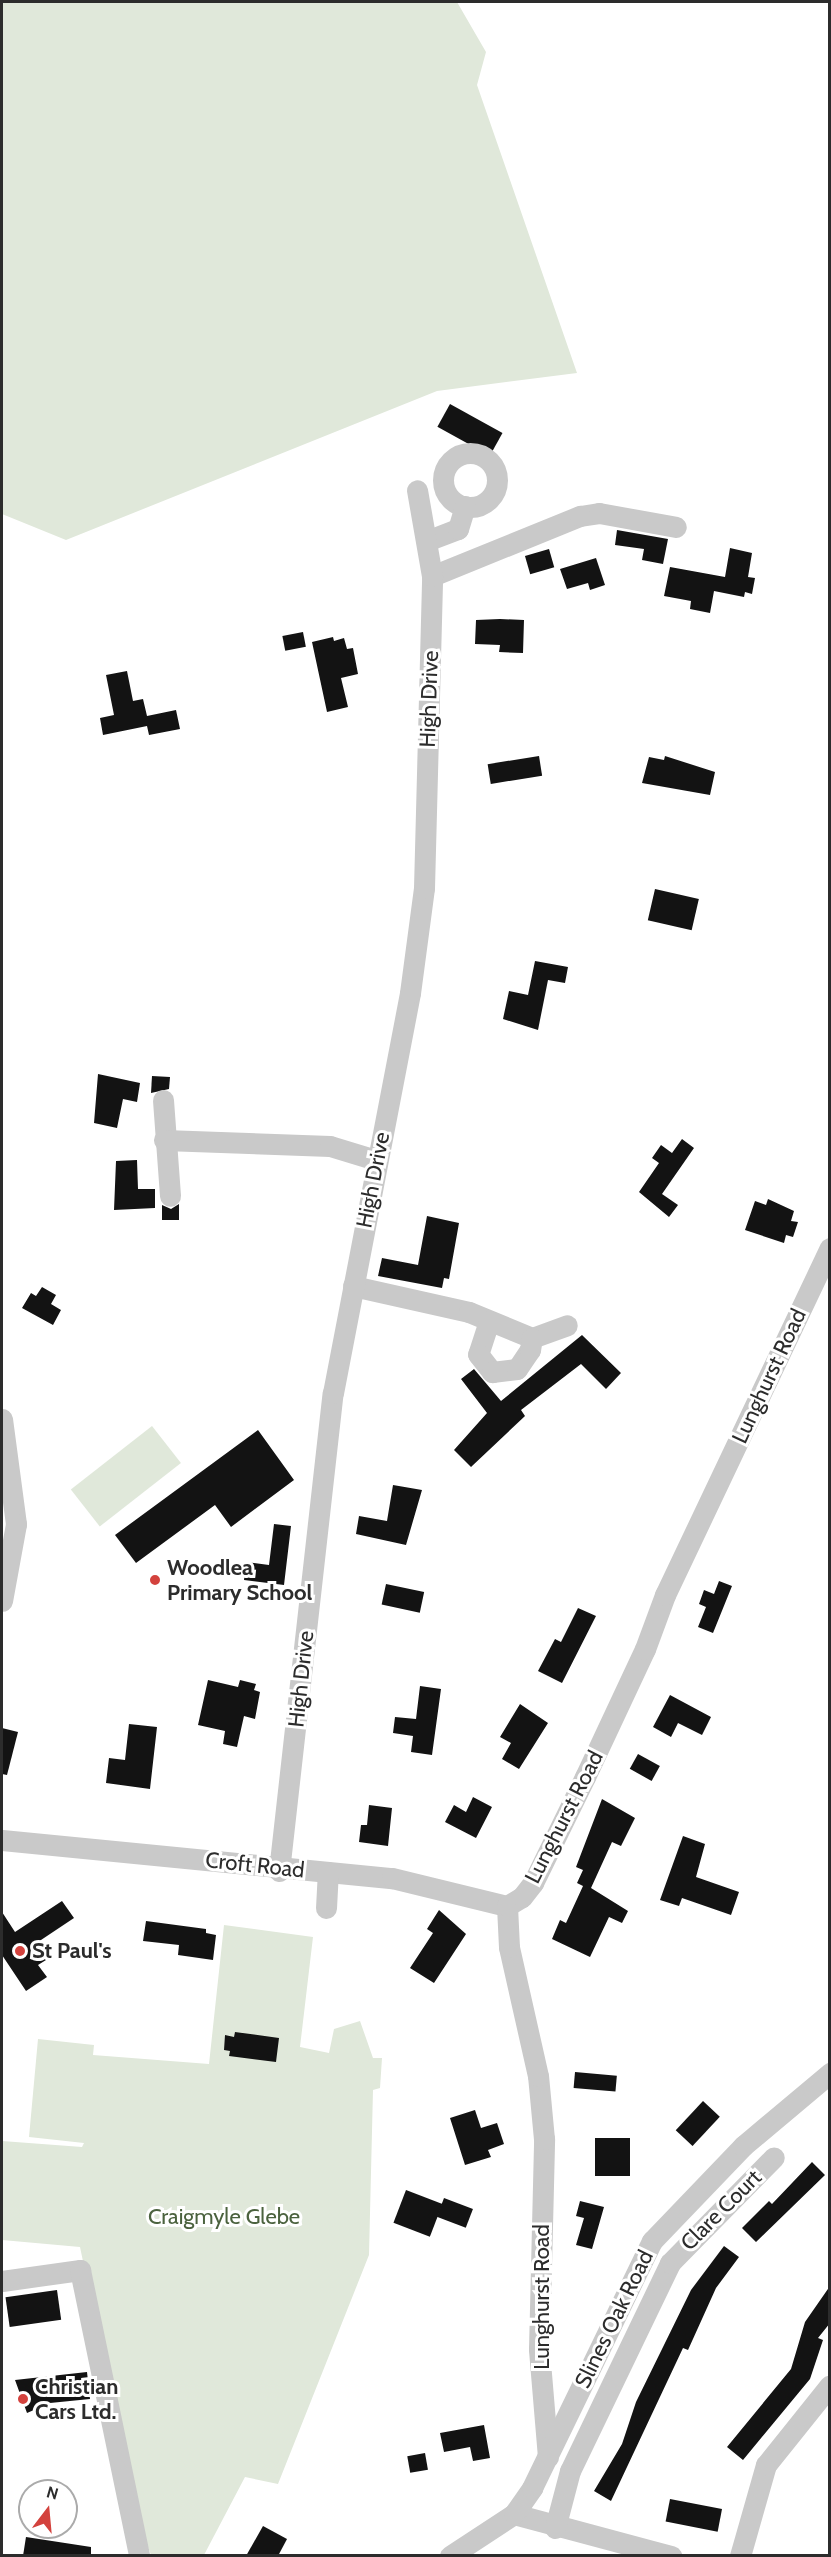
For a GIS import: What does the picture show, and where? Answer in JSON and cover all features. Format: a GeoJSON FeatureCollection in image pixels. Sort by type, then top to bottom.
{"type":"FeatureCollection","features":[{"type":"Feature","properties":{"kind":"street","name":"High Drive"},"geometry":{"type":"LineString","coordinates":[[279,1871],[333,1393],[376,1160],[410,993],[424,888],[432,576],[429,540],[417,489]]}},
{"type":"Feature","properties":{"kind":"street"},"geometry":{"type":"LineString","coordinates":[[429,540],[458,529],[465,506]]}},
{"type":"Feature","properties":{"kind":"street"},"geometry":{"type":"LineString","coordinates":[[432,576],[580,516],[599,513],[676,527]]}},
{"type":"Feature","properties":{"kind":"street"},"geometry":{"type":"LineString","coordinates":[[163,1100],[164,1140],[170,1196]]}},
{"type":"Feature","properties":{"kind":"street"},"geometry":{"type":"LineString","coordinates":[[164,1140],[330,1146],[376,1160]]}},
{"type":"Feature","properties":{"kind":"street","name":"Lunghurst Road"},"geometry":{"type":"LineString","coordinates":[[548,2457],[539,2349],[544,2139],[538,2076],[509,1947],[507,1906],[522,1898],[533,1883],[585,1778],[645,1650],[665,1594],[830,1248]]}},
{"type":"Feature","properties":{"kind":"street"},"geometry":{"type":"LineString","coordinates":[[353,1286],[489,1321],[532,1338],[567,1324]]}},
{"type":"Feature","properties":{"kind":"street"},"geometry":{"type":"LineString","coordinates":[[489,1321],[478,1354],[492,1372],[517,1369],[530,1350],[532,1338]]}},
{"type":"Feature","properties":{"kind":"street"},"geometry":{"type":"LineString","coordinates":[[2,1419],[16,1524],[2,1601]]}},
{"type":"Feature","properties":{"kind":"street","name":"Croft Road"},"geometry":{"type":"LineString","coordinates":[[2,1840],[253,1863],[279,1871],[327,1872],[392,1878],[507,1906]]}},
{"type":"Feature","properties":{"kind":"street"},"geometry":{"type":"LineString","coordinates":[[327,1872],[327,1908]]}},
{"type":"Feature","properties":{"kind":"street","name":"Slines Oak Road"},"geometry":{"type":"LineString","coordinates":[[450,2556],[514,2514],[548,2457],[652,2241],[743,2146],[830,2073]]}},
{"type":"Feature","properties":{"kind":"street","name":"Clare Court"},"geometry":{"type":"LineString","coordinates":[[555,2528],[570,2471],[670,2263],[774,2157]]}},
{"type":"Feature","properties":{"kind":"street"},"geometry":{"type":"LineString","coordinates":[[2,2281],[80,2270],[139,2556]]}},
{"type":"Feature","properties":{"kind":"street"},"geometry":{"type":"LineString","coordinates":[[740,2556],[766,2464],[830,2385]]}},
{"type":"Feature","properties":{"kind":"street"},"geometry":{"type":"LineString","coordinates":[[514,2514],[626,2551],[671,2556]]}},
{"type":"Feature","properties":{"kind":"green space"},"geometry":{"type":"Polygon","coordinates":[[[2,2],[457,2],[486,52],[477,85],[577,373],[437,391],[66,540],[2,514],[2,2]]]}},
{"type":"Feature","properties":{"kind":"green space"},"geometry":{"type":"Polygon","coordinates":[[[152,1426],[181,1463],[100,1526],[71,1489],[152,1426]]]}},
{"type":"Feature","properties":{"kind":"green space","name":"Craigmyle Glebe"},"geometry":{"type":"Polygon","coordinates":[[[224,1925],[313,1937],[300,2047],[329,2053],[334,2029],[360,2021],[373,2058],[382,2058],[380,2088],[373,2090],[369,2255],[278,2484],[245,2477],[204,2555],[151,2555],[136,2515],[80,2247],[2,2240],[2,2141],[82,2147],[84,2143],[29,2137],[38,2039],[94,2045],[93,2055],[209,2064],[224,1925]]]}},
{"type":"Feature","properties":{"kind":"building"},"geometry":{"type":"Polygon","coordinates":[[[450,404],[502,433],[490,456],[437,427],[450,404]]]}},
{"type":"Feature","properties":{"kind":"building"},"geometry":{"type":"Polygon","coordinates":[[[617,530],[668,539],[663,564],[642,560],[644,549],[615,545],[617,530]]]}},
{"type":"Feature","properties":{"kind":"building"},"geometry":{"type":"Polygon","coordinates":[[[730,548],[752,553],[748,577],[755,578],[752,594],[745,592],[744,597],[714,591],[710,613],[690,609],[691,601],[664,596],[670,567],[725,577],[730,548]]]}},
{"type":"Feature","properties":{"kind":"building"},"geometry":{"type":"Polygon","coordinates":[[[549,549],[554,567],[530,574],[525,556],[549,549]]]}},
{"type":"Feature","properties":{"kind":"building"},"geometry":{"type":"Polygon","coordinates":[[[596,558],[605,585],[590,590],[588,583],[567,589],[560,569],[596,558]]]}},
{"type":"Feature","properties":{"kind":"building"},"geometry":{"type":"Polygon","coordinates":[[[476,620],[524,620],[523,653],[499,652],[500,645],[475,644],[476,620]]]}},
{"type":"Feature","properties":{"kind":"building"},"geometry":{"type":"Polygon","coordinates":[[[303,632],[306,647],[285,651],[282,636],[303,632]]]}},
{"type":"Feature","properties":{"kind":"building"},"geometry":{"type":"Polygon","coordinates":[[[333,637],[334,641],[344,638],[347,649],[353,648],[358,674],[341,678],[348,707],[327,712],[312,642],[333,637]]]}},
{"type":"Feature","properties":{"kind":"building"},"geometry":{"type":"Polygon","coordinates":[[[127,671],[133,701],[143,699],[147,716],[176,710],[180,729],[149,735],[147,726],[103,735],[100,718],[114,715],[106,675],[127,671]]]}},
{"type":"Feature","properties":{"kind":"building"},"geometry":{"type":"Polygon","coordinates":[[[539,756],[542,776],[491,784],[488,764],[539,756]]]}},
{"type":"Feature","properties":{"kind":"building"},"geometry":{"type":"Polygon","coordinates":[[[665,756],[715,772],[710,795],[642,783],[649,757],[664,760],[665,756]]]}},
{"type":"Feature","properties":{"kind":"building"},"geometry":{"type":"Polygon","coordinates":[[[655,889],[699,899],[692,930],[648,920],[655,889]]]}},
{"type":"Feature","properties":{"kind":"building"},"geometry":{"type":"Polygon","coordinates":[[[535,961],[568,967],[565,983],[548,980],[538,1030],[503,1019],[509,991],[528,995],[535,961]]]}},
{"type":"Feature","properties":{"kind":"building"},"geometry":{"type":"Polygon","coordinates":[[[98,1074],[140,1083],[137,1102],[123,1099],[117,1128],[94,1123],[98,1074]]]}},
{"type":"Feature","properties":{"kind":"building"},"geometry":{"type":"Polygon","coordinates":[[[152,1076],[170,1077],[169,1089],[151,1093],[152,1076]]]}},
{"type":"Feature","properties":{"kind":"building"},"geometry":{"type":"Polygon","coordinates":[[[682,1139],[694,1148],[662,1194],[678,1205],[669,1217],[639,1192],[659,1163],[652,1158],[661,1145],[672,1153],[682,1139]]]}},
{"type":"Feature","properties":{"kind":"building"},"geometry":{"type":"Polygon","coordinates":[[[137,1160],[138,1189],[155,1189],[155,1208],[114,1210],[116,1161],[137,1160]]]}},
{"type":"Feature","properties":{"kind":"building"},"geometry":{"type":"Polygon","coordinates":[[[768,1199],[794,1211],[791,1221],[798,1222],[793,1237],[786,1235],[784,1243],[745,1230],[755,1201],[766,1205],[768,1199]]]}},
{"type":"Feature","properties":{"kind":"building"},"geometry":{"type":"Polygon","coordinates":[[[179,1204],[179,1220],[162,1220],[162,1205],[171,1209],[179,1204]]]}},
{"type":"Feature","properties":{"kind":"building"},"geometry":{"type":"Polygon","coordinates":[[[427,1216],[459,1223],[449,1279],[444,1278],[442,1288],[378,1276],[382,1258],[418,1265],[427,1216]]]}},
{"type":"Feature","properties":{"kind":"building"},"geometry":{"type":"Polygon","coordinates":[[[42,1287],[56,1295],[51,1304],[61,1310],[53,1325],[22,1308],[31,1293],[36,1296],[42,1287]]]}},
{"type":"Feature","properties":{"kind":"building"},"geometry":{"type":"Polygon","coordinates":[[[582,1335],[621,1373],[606,1389],[581,1364],[521,1410],[525,1416],[471,1467],[454,1450],[487,1413],[461,1379],[474,1369],[501,1401],[582,1335]]]}},
{"type":"Feature","properties":{"kind":"building"},"geometry":{"type":"Polygon","coordinates":[[[258,1430],[294,1480],[231,1527],[215,1505],[136,1563],[115,1535],[258,1430]]]}},
{"type":"Feature","properties":{"kind":"building"},"geometry":{"type":"Polygon","coordinates":[[[393,1485],[422,1490],[406,1545],[356,1534],[359,1516],[387,1521],[393,1485]]]}},
{"type":"Feature","properties":{"kind":"building"},"geometry":{"type":"Polygon","coordinates":[[[274,1524],[291,1526],[284,1585],[244,1580],[246,1562],[269,1565],[274,1524]]]}},
{"type":"Feature","properties":{"kind":"building"},"geometry":{"type":"Polygon","coordinates":[[[719,1581],[732,1586],[713,1633],[698,1627],[706,1607],[699,1604],[704,1590],[714,1594],[719,1581]]]}},
{"type":"Feature","properties":{"kind":"building"},"geometry":{"type":"Polygon","coordinates":[[[386,1584],[424,1592],[420,1613],[382,1605],[386,1584]]]}},
{"type":"Feature","properties":{"kind":"building"},"geometry":{"type":"Polygon","coordinates":[[[578,1608],[596,1616],[562,1683],[538,1671],[555,1639],[561,1642],[578,1608]]]}},
{"type":"Feature","properties":{"kind":"building"},"geometry":{"type":"Polygon","coordinates":[[[208,1680],[238,1687],[240,1680],[256,1684],[254,1690],[260,1692],[255,1719],[244,1716],[237,1747],[223,1744],[225,1731],[198,1725],[208,1680]]]}},
{"type":"Feature","properties":{"kind":"building"},"geometry":{"type":"Polygon","coordinates":[[[420,1686],[441,1689],[432,1755],[411,1752],[413,1736],[393,1733],[395,1717],[416,1719],[420,1686]]]}},
{"type":"Feature","properties":{"kind":"building"},"geometry":{"type":"Polygon","coordinates":[[[670,1695],[711,1717],[702,1735],[678,1723],[671,1737],[653,1727],[670,1695]]]}},
{"type":"Feature","properties":{"kind":"building"},"geometry":{"type":"Polygon","coordinates":[[[520,1704],[548,1723],[519,1769],[502,1759],[511,1743],[500,1737],[520,1704]]]}},
{"type":"Feature","properties":{"kind":"building"},"geometry":{"type":"Polygon","coordinates":[[[129,1724],[157,1727],[150,1789],[106,1783],[109,1758],[125,1760],[129,1724]]]}},
{"type":"Feature","properties":{"kind":"building"},"geometry":{"type":"Polygon","coordinates":[[[2,1728],[18,1732],[7,1775],[2,1774],[2,1728]]]}},
{"type":"Feature","properties":{"kind":"building"},"geometry":{"type":"Polygon","coordinates":[[[638,1754],[660,1766],[652,1781],[630,1769],[638,1754]]]}},
{"type":"Feature","properties":{"kind":"building"},"geometry":{"type":"Polygon","coordinates":[[[473,1797],[492,1807],[476,1838],[445,1822],[454,1805],[466,1812],[473,1797]]]}},
{"type":"Feature","properties":{"kind":"building"},"geometry":{"type":"Polygon","coordinates":[[[602,1799],[635,1818],[621,1846],[612,1842],[591,1888],[628,1911],[622,1923],[609,1917],[590,1957],[552,1939],[560,1920],[566,1923],[583,1886],[577,1883],[583,1870],[576,1867],[602,1799]]]}},
{"type":"Feature","properties":{"kind":"building"},"geometry":{"type":"Polygon","coordinates":[[[369,1805],[392,1808],[388,1846],[359,1842],[361,1825],[367,1825],[369,1805]]]}},
{"type":"Feature","properties":{"kind":"building"},"geometry":{"type":"Polygon","coordinates":[[[683,1836],[705,1844],[696,1877],[739,1892],[731,1915],[682,1898],[679,1906],[660,1900],[683,1836]]]}},
{"type":"Feature","properties":{"kind":"building"},"geometry":{"type":"Polygon","coordinates":[[[62,1901],[74,1918],[35,1944],[46,1960],[38,1965],[47,1977],[26,1991],[2,1955],[2,1912],[15,1932],[62,1901]]]}},
{"type":"Feature","properties":{"kind":"building"},"geometry":{"type":"Polygon","coordinates":[[[439,1910],[466,1934],[434,1983],[410,1968],[433,1933],[427,1929],[439,1910]]]}},
{"type":"Feature","properties":{"kind":"building"},"geometry":{"type":"Polygon","coordinates":[[[146,1921],[206,1929],[206,1933],[216,1935],[213,1960],[178,1955],[179,1945],[143,1941],[146,1921]]]}},
{"type":"Feature","properties":{"kind":"building"},"geometry":{"type":"Polygon","coordinates":[[[235,2032],[279,2038],[276,2062],[229,2056],[230,2051],[224,2050],[225,2035],[234,2037],[235,2032]]]}},
{"type":"Feature","properties":{"kind":"building"},"geometry":{"type":"Polygon","coordinates":[[[575,2072],[617,2076],[615,2092],[574,2088],[575,2072]]]}},
{"type":"Feature","properties":{"kind":"building"},"geometry":{"type":"Polygon","coordinates":[[[703,2101],[720,2117],[693,2146],[676,2130],[703,2101]]]}},
{"type":"Feature","properties":{"kind":"building"},"geometry":{"type":"Polygon","coordinates":[[[475,2110],[481,2128],[497,2123],[504,2144],[488,2150],[491,2157],[465,2165],[450,2118],[475,2110]]]}},
{"type":"Feature","properties":{"kind":"building"},"geometry":{"type":"Polygon","coordinates":[[[595,2138],[630,2138],[630,2176],[595,2176],[595,2138]]]}},
{"type":"Feature","properties":{"kind":"building"},"geometry":{"type":"Polygon","coordinates":[[[812,2162],[825,2175],[756,2242],[742,2228],[769,2201],[772,2204],[812,2162]]]}},
{"type":"Feature","properties":{"kind":"building"},"geometry":{"type":"Polygon","coordinates":[[[406,2190],[442,2204],[430,2237],[393,2223],[406,2190]]]}},
{"type":"Feature","properties":{"kind":"building"},"geometry":{"type":"Polygon","coordinates":[[[444,2198],[473,2209],[466,2228],[437,2217],[444,2198]]]}},
{"type":"Feature","properties":{"kind":"building"},"geometry":{"type":"Polygon","coordinates":[[[580,2201],[604,2207],[592,2249],[576,2245],[584,2218],[576,2216],[580,2201]]]}},
{"type":"Feature","properties":{"kind":"building"},"geometry":{"type":"Polygon","coordinates":[[[724,2246],[739,2257],[716,2288],[688,2350],[683,2348],[611,2501],[594,2491],[622,2444],[636,2402],[691,2290],[724,2246]]]}},
{"type":"Feature","properties":{"kind":"building"},"geometry":{"type":"Polygon","coordinates":[[[830,2286],[830,2323],[818,2338],[823,2340],[810,2379],[743,2460],[727,2447],[791,2369],[805,2322],[830,2286]]]}},
{"type":"Feature","properties":{"kind":"building"},"geometry":{"type":"Polygon","coordinates":[[[57,2290],[61,2320],[10,2327],[6,2297],[57,2290]]]}},
{"type":"Feature","properties":{"kind":"building"},"geometry":{"type":"Polygon","coordinates":[[[87,2372],[90,2399],[50,2403],[27,2413],[15,2380],[87,2372]]]}},
{"type":"Feature","properties":{"kind":"building"},"geometry":{"type":"Polygon","coordinates":[[[484,2425],[490,2458],[473,2461],[470,2447],[444,2452],[440,2433],[484,2425]]]}},
{"type":"Feature","properties":{"kind":"building"},"geometry":{"type":"Polygon","coordinates":[[[425,2453],[428,2470],[410,2473],[407,2456],[425,2453]]]}},
{"type":"Feature","properties":{"kind":"building"},"geometry":{"type":"Polygon","coordinates":[[[670,2499],[722,2509],[718,2532],[666,2522],[670,2499]]]}},
{"type":"Feature","properties":{"kind":"building"},"geometry":{"type":"Polygon","coordinates":[[[263,2526],[287,2539],[278,2556],[246,2556],[263,2526]]]}},
{"type":"Feature","properties":{"kind":"building"},"geometry":{"type":"Polygon","coordinates":[[[26,2539],[91,2547],[91,2556],[23,2556],[26,2539]]]}},
{"type":"Feature","properties":{"kind":"place","name":"Woodlea Primary School"},"geometry":{"type":"Point","coordinates":[155,1580]}},
{"type":"Feature","properties":{"kind":"place","name":"St Paul's"},"geometry":{"type":"Point","coordinates":[20,1951]}},
{"type":"Feature","properties":{"kind":"place","name":"Christian Cars Ltd."},"geometry":{"type":"Point","coordinates":[23,2399]}}]}
